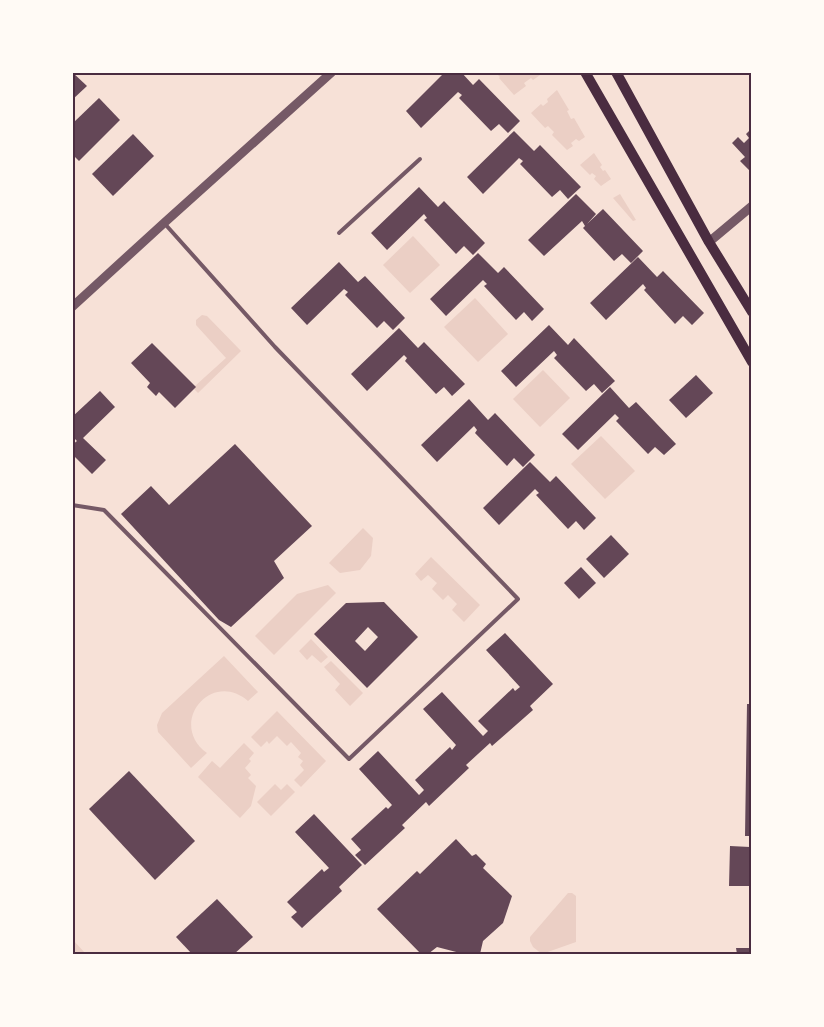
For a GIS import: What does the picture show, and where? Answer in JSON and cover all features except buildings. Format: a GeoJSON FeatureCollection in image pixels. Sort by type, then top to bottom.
{"type":"FeatureCollection","features":[{"type":"Feature","properties":{"kind":"main road"},"geometry":{"type":"LineString","coordinates":[[585,72],[752,362]]}},
{"type":"Feature","properties":{"kind":"main road"},"geometry":{"type":"LineString","coordinates":[[616,72],[709,242],[752,312]]}},
{"type":"Feature","properties":{"kind":"street"},"geometry":{"type":"LineString","coordinates":[[72,307],[332,72]]}},
{"type":"Feature","properties":{"kind":"street"},"geometry":{"type":"LineString","coordinates":[[709,242],[752,206]]}},
{"type":"Feature","properties":{"kind":"lane"},"geometry":{"type":"LineString","coordinates":[[339,233],[420,159]]}},
{"type":"Feature","properties":{"kind":"lane"},"geometry":{"type":"LineString","coordinates":[[72,505],[104,510],[349,759],[518,599],[275,347],[164,222]]}},
{"type":"Feature","properties":{"kind":"shaded area"},"geometry":{"type":"Polygon","coordinates":[[[496,73],[543,73],[533,80],[531,78],[524,83],[526,86],[514,95],[496,73]]]}},
{"type":"Feature","properties":{"kind":"shaded area"},"geometry":{"type":"Polygon","coordinates":[[[557,90],[569,110],[567,111],[571,119],[574,118],[585,137],[579,141],[576,139],[571,143],[573,146],[567,150],[552,135],[554,132],[548,126],[545,128],[531,113],[541,104],[543,106],[548,102],[547,99],[557,90]]]}},
{"type":"Feature","properties":{"kind":"shaded area"},"geometry":{"type":"Polygon","coordinates":[[[594,153],[602,165],[600,167],[603,171],[605,170],[611,179],[601,186],[594,179],[596,176],[592,173],[590,175],[580,165],[594,153]]]}},
{"type":"Feature","properties":{"kind":"shaded area"},"geometry":{"type":"Polygon","coordinates":[[[620,194],[636,220],[633,221],[613,198],[620,194]]]}},
{"type":"Feature","properties":{"kind":"shaded area"},"geometry":{"type":"Polygon","coordinates":[[[413,236],[440,265],[410,293],[383,265],[413,236]]]}},
{"type":"Feature","properties":{"kind":"shaded area"},"geometry":{"type":"Polygon","coordinates":[[[475,298],[508,334],[478,362],[444,327],[475,298]]]}},
{"type":"Feature","properties":{"kind":"shaded area"},"geometry":{"type":"Polygon","coordinates":[[[202,315],[207,316],[241,351],[198,393],[194,389],[195,386],[226,358],[196,325],[196,320],[202,315]]]}},
{"type":"Feature","properties":{"kind":"shaded area"},"geometry":{"type":"Polygon","coordinates":[[[543,370],[570,398],[540,427],[513,399],[543,370]]]}},
{"type":"Feature","properties":{"kind":"shaded area"},"geometry":{"type":"Polygon","coordinates":[[[601,436],[635,471],[605,499],[571,464],[601,436]]]}},
{"type":"Feature","properties":{"kind":"shaded area"},"geometry":{"type":"Polygon","coordinates":[[[363,528],[373,538],[371,556],[360,570],[340,573],[329,563],[363,528]]]}},
{"type":"Feature","properties":{"kind":"shaded area"},"geometry":{"type":"Polygon","coordinates":[[[431,557],[480,605],[464,622],[452,610],[457,604],[448,595],[443,600],[432,589],[437,583],[428,575],[421,581],[415,574],[431,557]]]}},
{"type":"Feature","properties":{"kind":"shaded area"},"geometry":{"type":"Polygon","coordinates":[[[328,585],[336,593],[274,655],[255,636],[297,594],[328,585]]]}},
{"type":"Feature","properties":{"kind":"shaded area"},"geometry":{"type":"Polygon","coordinates":[[[311,639],[328,657],[321,663],[312,655],[307,660],[299,651],[311,639]]]}},
{"type":"Feature","properties":{"kind":"shaded area"},"geometry":{"type":"Polygon","coordinates":[[[224,656],[258,692],[248,701],[234,693],[220,692],[208,696],[199,704],[193,715],[191,728],[196,741],[207,753],[191,768],[158,732],[157,725],[162,713],[224,656]]]}},
{"type":"Feature","properties":{"kind":"shaded area"},"geometry":{"type":"Polygon","coordinates":[[[331,661],[363,693],[350,706],[335,690],[340,684],[324,667],[331,661]]]}},
{"type":"Feature","properties":{"kind":"shaded area"},"geometry":{"type":"Polygon","coordinates":[[[277,711],[326,761],[301,787],[294,780],[304,770],[300,765],[303,761],[298,757],[301,753],[291,742],[287,746],[277,736],[269,744],[267,741],[261,747],[251,737],[277,711]]]}},
{"type":"Feature","properties":{"kind":"shaded area"},"geometry":{"type":"Polygon","coordinates":[[[244,743],[254,753],[249,759],[251,761],[245,768],[251,775],[248,778],[256,786],[251,806],[240,818],[198,777],[212,761],[220,768],[244,743]]]}},
{"type":"Feature","properties":{"kind":"shaded area"},"geometry":{"type":"Polygon","coordinates":[[[275,784],[281,790],[287,784],[295,792],[271,816],[257,802],[275,784]]]}},
{"type":"Feature","properties":{"kind":"shaded area"},"geometry":{"type":"Polygon","coordinates":[[[568,893],[576,896],[576,942],[542,954],[533,947],[530,937],[568,893]]]}},
{"type":"Feature","properties":{"kind":"shaded area"},"geometry":{"type":"Polygon","coordinates":[[[73,940],[86,954],[73,954],[73,940]]]}}]}
